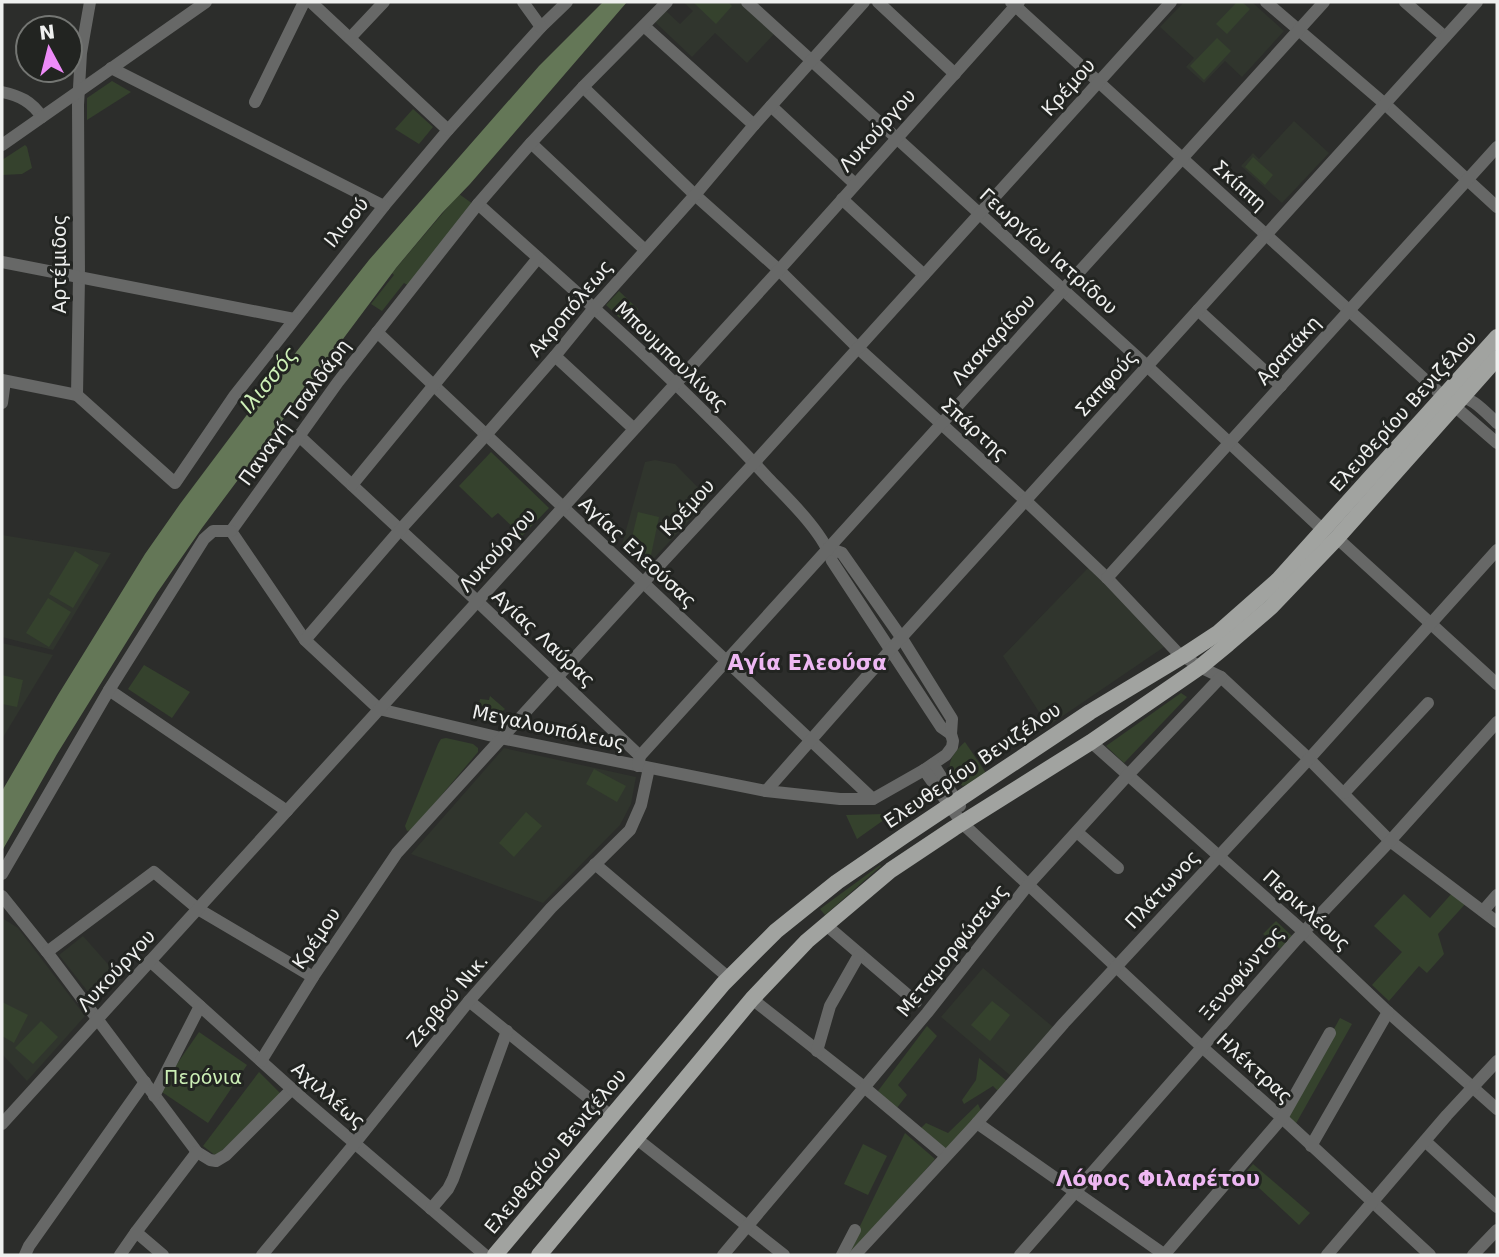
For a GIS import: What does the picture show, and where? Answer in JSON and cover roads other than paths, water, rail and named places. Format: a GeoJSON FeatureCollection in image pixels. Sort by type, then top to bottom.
{"type":"FeatureCollection","features":[{"type":"Feature","properties":{"kind":"main road","name":"Ελευθερίου Βενιζέλου"},"geometry":{"type":"LineString","coordinates":[[1454,400],[1497,337]]}},
{"type":"Feature","properties":{"kind":"main road","name":"Ελευθερίου Βενιζέλου"},"geometry":{"type":"LineString","coordinates":[[539,1255],[752,999],[807,941],[891,870],[1091,742],[1200,667],[1271,607],[1330,534],[1454,400],[1497,358]]}},
{"type":"Feature","properties":{"kind":"main road","name":"Ελευθερίου Βενιζέλου"},"geometry":{"type":"LineString","coordinates":[[495,1255],[729,978],[776,931],[837,882],[953,803],[1090,712],[1218,633],[1330,534]]}},
{"type":"Feature","properties":{"kind":"street","name":"Αρτέμιδος"},"geometry":{"type":"LineString","coordinates":[[77,395],[78,90],[90,2]]}},
{"type":"Feature","properties":{"kind":"street"},"geometry":{"type":"LineString","coordinates":[[2,145],[206,2]]}},
{"type":"Feature","properties":{"kind":"street"},"geometry":{"type":"LineString","coordinates":[[255,102],[304,2]]}},
{"type":"Feature","properties":{"kind":"street"},"geometry":{"type":"LineString","coordinates":[[311,2],[449,130]]}},
{"type":"Feature","properties":{"kind":"street"},"geometry":{"type":"LineString","coordinates":[[349,38],[384,2]]}},
{"type":"Feature","properties":{"kind":"street"},"geometry":{"type":"LineString","coordinates":[[523,2],[541,27]]}},
{"type":"Feature","properties":{"kind":"street","name":"Ιλισού"},"geometry":{"type":"LineString","coordinates":[[77,395],[175,483],[235,396],[384,206],[541,27],[568,2]]}},
{"type":"Feature","properties":{"kind":"street","name":"Παναγή Τσαλδάρη"},"geometry":{"type":"LineString","coordinates":[[231,531],[298,435],[478,204],[583,87],[667,2]]}},
{"type":"Feature","properties":{"kind":"street","name":"Γεωργίου Ιατρίδου"},"geometry":{"type":"LineString","coordinates":[[747,2],[1497,684]]}},
{"type":"Feature","properties":{"kind":"street","name":"Ακροπόλεως"},"geometry":{"type":"LineString","coordinates":[[305,640],[864,2]]}},
{"type":"Feature","properties":{"kind":"street"},"geometry":{"type":"LineString","coordinates":[[878,2],[955,74]]}},
{"type":"Feature","properties":{"kind":"street"},"geometry":{"type":"LineString","coordinates":[[1266,2],[1385,104],[1497,207]]}},
{"type":"Feature","properties":{"kind":"street","name":"Λασκαρίδου"},"geometry":{"type":"LineString","coordinates":[[642,763],[726,661],[1324,2]]}},
{"type":"Feature","properties":{"kind":"street"},"geometry":{"type":"LineString","coordinates":[[1405,2],[1445,37]]}},
{"type":"Feature","properties":{"kind":"street","name":"Σαπφούς"},"geometry":{"type":"LineString","coordinates":[[766,791],[891,649],[1477,2]]}},
{"type":"Feature","properties":{"kind":"street","name":"Λυκούργου"},"geometry":{"type":"LineString","coordinates":[[2,1124],[779,270],[1015,3]]}},
{"type":"Feature","properties":{"kind":"street","name":"Σκίππη"},"geometry":{"type":"LineString","coordinates":[[1015,3],[1266,235],[1454,400]]}},
{"type":"Feature","properties":{"kind":"street","name":"Κρέμου"},"geometry":{"type":"LineString","coordinates":[[261,1061],[313,977],[397,853],[1099,82],[1163,4]]}},
{"type":"Feature","properties":{"kind":"street"},"geometry":{"type":"LineString","coordinates":[[644,26],[754,125]]}},
{"type":"Feature","properties":{"kind":"street"},"geometry":{"type":"LineString","coordinates":[[111,68],[384,206]]}},
{"type":"Feature","properties":{"kind":"street","name":"Σπάρτης"},"geometry":{"type":"LineString","coordinates":[[583,87],[695,195],[779,270],[858,348],[1107,578],[1177,652],[1221,677],[1344,793],[1390,841],[1497,922]]}},
{"type":"Feature","properties":{"kind":"street"},"geometry":{"type":"LineString","coordinates":[[2,92],[26,99],[41,117]]}},
{"type":"Feature","properties":{"kind":"street"},"geometry":{"type":"LineString","coordinates":[[771,106],[855,184]]}},
{"type":"Feature","properties":{"kind":"street"},"geometry":{"type":"LineString","coordinates":[[531,143],[645,250]]}},
{"type":"Feature","properties":{"kind":"street","name":"Αραπάκη"},"geometry":{"type":"LineString","coordinates":[[1107,578],[1497,147]]}},
{"type":"Feature","properties":{"kind":"street"},"geometry":{"type":"LineString","coordinates":[[842,199],[924,275]]}},
{"type":"Feature","properties":{"kind":"street","name":"Μπουμπουλίνας"},"geometry":{"type":"LineString","coordinates":[[478,204],[674,384],[797,509],[828,548],[832,561],[941,727],[951,734]]}},
{"type":"Feature","properties":{"kind":"street"},"geometry":{"type":"LineString","coordinates":[[352,485],[538,258]]}},
{"type":"Feature","properties":{"kind":"street"},"geometry":{"type":"LineString","coordinates":[[2,262],[294,319]]}},
{"type":"Feature","properties":{"kind":"street"},"geometry":{"type":"LineString","coordinates":[[1198,310],[1281,386]]}},
{"type":"Feature","properties":{"kind":"street","name":"Αγίας Ελεούσας"},"geometry":{"type":"LineString","coordinates":[[377,332],[873,799]]}},
{"type":"Feature","properties":{"kind":"street"},"geometry":{"type":"LineString","coordinates":[[555,356],[634,428]]}},
{"type":"Feature","properties":{"kind":"street"},"geometry":{"type":"LineString","coordinates":[[2,403],[3,380],[77,395]]}},
{"type":"Feature","properties":{"kind":"street"},"geometry":{"type":"LineString","coordinates":[[1454,400],[1497,424]]}},
{"type":"Feature","properties":{"kind":"street"},"geometry":{"type":"LineString","coordinates":[[1454,400],[1497,443]]}},
{"type":"Feature","properties":{"kind":"street","name":"Αγίας Λαύρας"},"geometry":{"type":"LineString","coordinates":[[298,435],[557,676],[642,763]]}},
{"type":"Feature","properties":{"kind":"street"},"geometry":{"type":"LineString","coordinates":[[2,874],[109,690],[204,539],[213,531],[231,531]]}},
{"type":"Feature","properties":{"kind":"street","name":"Μεγαλουπόλεως"},"geometry":{"type":"LineString","coordinates":[[231,531],[305,640],[379,709],[501,738],[642,763],[766,791],[840,799],[873,799],[928,767]]}},
{"type":"Feature","properties":{"kind":"street","name":"Μπουμπουλίνας"},"geometry":{"type":"LineString","coordinates":[[828,548],[842,553],[901,638],[952,719],[951,734]]}},
{"type":"Feature","properties":{"kind":"street","name":"Πλάτωνος"},"geometry":{"type":"LineString","coordinates":[[855,1255],[977,1123],[1064,1023],[1309,760],[1497,550]]}},
{"type":"Feature","properties":{"kind":"street","name":"Μεταμορφώσεως"},"geometry":{"type":"LineString","coordinates":[[723,1255],[927,1013],[1028,885],[1221,677]]}},
{"type":"Feature","properties":{"kind":"street"},"geometry":{"type":"LineString","coordinates":[[109,690],[287,811]]}},
{"type":"Feature","properties":{"kind":"street"},"geometry":{"type":"LineString","coordinates":[[1344,793],[1428,703]]}},
{"type":"Feature","properties":{"kind":"street","name":"Ξενοφώντος"},"geometry":{"type":"LineString","coordinates":[[1020,1255],[1304,932],[1497,722]]}},
{"type":"Feature","properties":{"kind":"street"},"geometry":{"type":"LineString","coordinates":[[951,734],[952,747],[946,755],[928,767],[953,803],[962,823]]}},
{"type":"Feature","properties":{"kind":"street","name":"Περικλέους"},"geometry":{"type":"LineString","coordinates":[[1091,742],[1497,1109]]}},
{"type":"Feature","properties":{"kind":"street","name":"Ζερβού Νικ."},"geometry":{"type":"LineString","coordinates":[[262,1255],[469,1001],[551,908],[630,830],[641,806],[642,763]]}},
{"type":"Feature","properties":{"kind":"street","name":"Ηλέκτρας"},"geometry":{"type":"LineString","coordinates":[[962,823],[1430,1255]]}},
{"type":"Feature","properties":{"kind":"street"},"geometry":{"type":"LineString","coordinates":[[1077,832],[1118,868]]}},
{"type":"Feature","properties":{"kind":"street"},"geometry":{"type":"LineString","coordinates":[[595,864],[729,978]]}},
{"type":"Feature","properties":{"kind":"street"},"geometry":{"type":"LineString","coordinates":[[47,952],[154,872],[198,909],[313,977]]}},
{"type":"Feature","properties":{"kind":"street"},"geometry":{"type":"LineString","coordinates":[[1483,911],[1497,895]]}},
{"type":"Feature","properties":{"kind":"street"},"geometry":{"type":"LineString","coordinates":[[2,896],[197,1152],[210,1160],[221,1159],[292,1089]]}},
{"type":"Feature","properties":{"kind":"street"},"geometry":{"type":"LineString","coordinates":[[826,925],[916,1002]]}},
{"type":"Feature","properties":{"kind":"street"},"geometry":{"type":"LineString","coordinates":[[817,1051],[830,1006],[859,955]]}},
{"type":"Feature","properties":{"kind":"street","name":"Αχιλλέως"},"geometry":{"type":"LineString","coordinates":[[150,961],[292,1089],[485,1255]]}},
{"type":"Feature","properties":{"kind":"street"},"geometry":{"type":"LineString","coordinates":[[752,999],[946,1156]]}},
{"type":"Feature","properties":{"kind":"street"},"geometry":{"type":"LineString","coordinates":[[469,1001],[612,1117]]}},
{"type":"Feature","properties":{"kind":"street"},"geometry":{"type":"LineString","coordinates":[[154,1096],[200,1006]]}},
{"type":"Feature","properties":{"kind":"street"},"geometry":{"type":"LineString","coordinates":[[1311,1146],[1388,1012]]}},
{"type":"Feature","properties":{"kind":"street"},"geometry":{"type":"LineString","coordinates":[[431,1209],[453,1179],[507,1031]]}},
{"type":"Feature","properties":{"kind":"street"},"geometry":{"type":"LineString","coordinates":[[977,1123],[1164,1255],[1282,1118],[1330,1033]]}},
{"type":"Feature","properties":{"kind":"street"},"geometry":{"type":"LineString","coordinates":[[1327,1255],[1497,1060]]}},
{"type":"Feature","properties":{"kind":"street"},"geometry":{"type":"LineString","coordinates":[[25,1255],[145,1082]]}},
{"type":"Feature","properties":{"kind":"street"},"geometry":{"type":"LineString","coordinates":[[637,1139],[783,1255]]}},
{"type":"Feature","properties":{"kind":"street"},"geometry":{"type":"LineString","coordinates":[[1425,1141],[1497,1207]]}},
{"type":"Feature","properties":{"kind":"street"},"geometry":{"type":"LineString","coordinates":[[120,1255],[197,1152]]}},
{"type":"Feature","properties":{"kind":"street"},"geometry":{"type":"LineString","coordinates":[[842,1255],[855,1230]]}},
{"type":"Feature","properties":{"kind":"street"},"geometry":{"type":"LineString","coordinates":[[1473,1255],[1497,1230]]}},
{"type":"Feature","properties":{"kind":"street"},"geometry":{"type":"LineString","coordinates":[[136,1232],[163,1255]]}},
{"type":"Feature","properties":{"kind":"district","name":"Αγία Ελεούσα"},"geometry":{"type":"Point","coordinates":[807,663]}},
{"type":"Feature","properties":{"kind":"district","name":"Λόφος Φιλαρέτου"},"geometry":{"type":"Point","coordinates":[1158,1179]}},
{"type":"Feature","properties":{"kind":"water label","name":"Ιλισσός"},"geometry":{"type":"Point","coordinates":[269,380]}},
{"type":"Feature","properties":{"kind":"park label","name":"Περόνια"},"geometry":{"type":"Point","coordinates":[203,1077]}}]}
